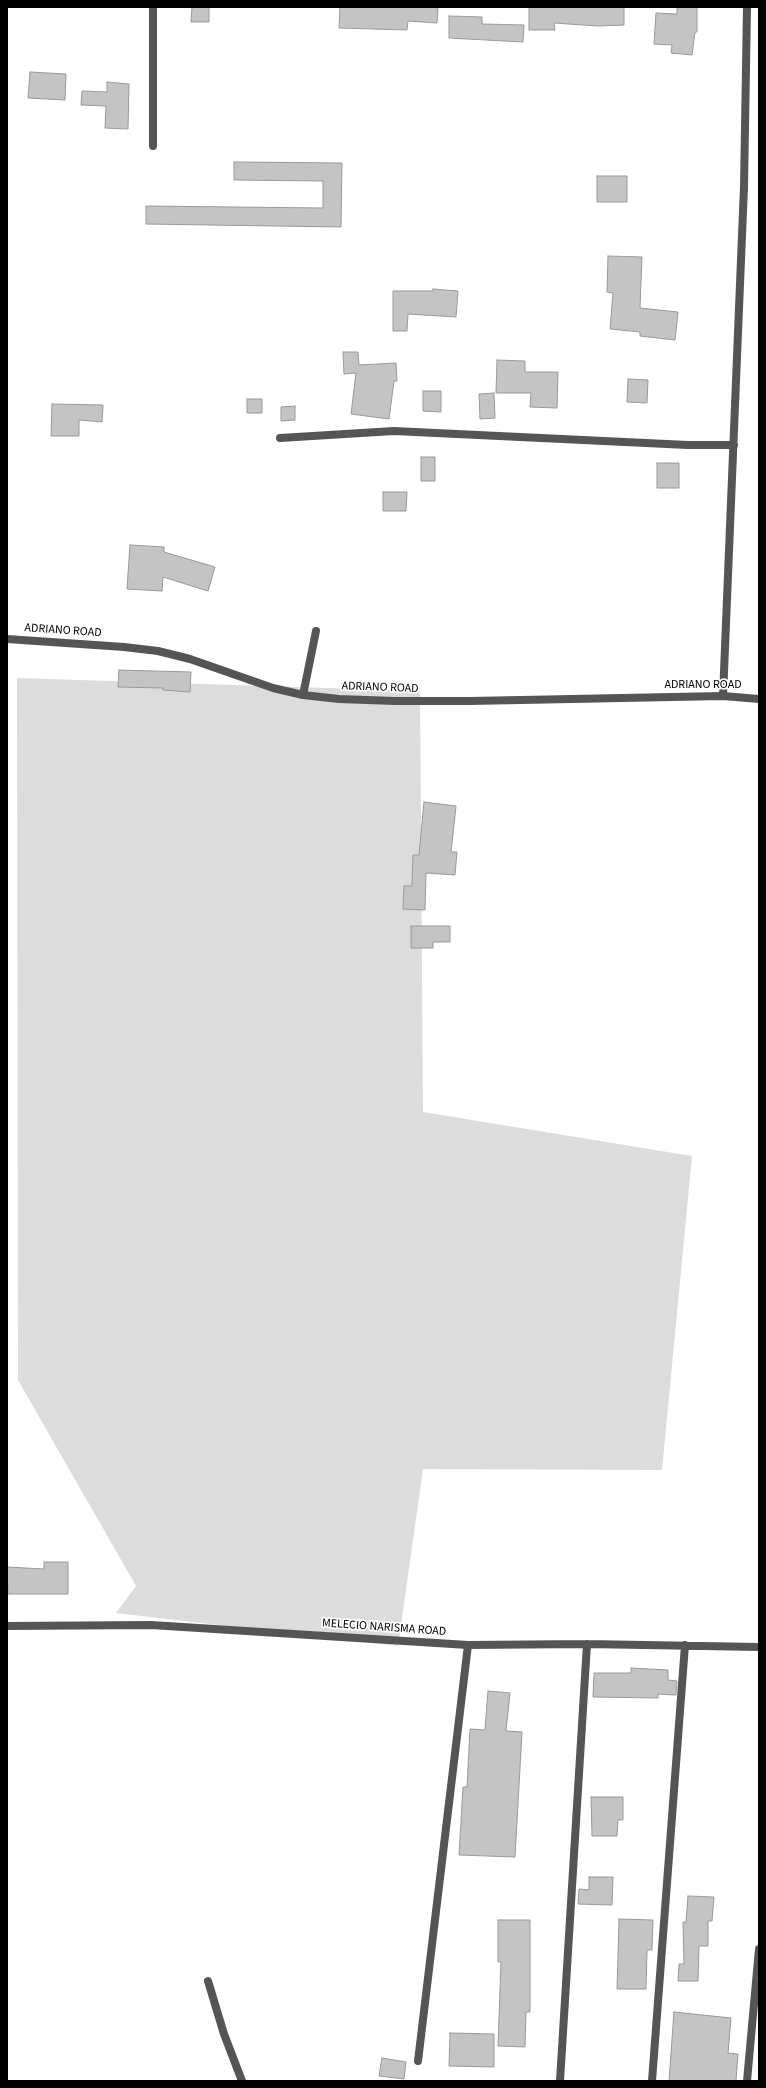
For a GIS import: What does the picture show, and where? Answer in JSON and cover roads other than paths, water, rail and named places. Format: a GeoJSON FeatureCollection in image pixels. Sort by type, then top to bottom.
{"type":"FeatureCollection","features":[{"type":"Feature","properties":{"kind":"street"},"geometry":{"type":"LineString","coordinates":[[153,146],[154,7]]}},
{"type":"Feature","properties":{"kind":"street"},"geometry":{"type":"LineString","coordinates":[[723,696],[744,187],[746,7]]}},
{"type":"Feature","properties":{"kind":"street"},"geometry":{"type":"LineString","coordinates":[[280,438],[394,431],[688,445],[734,445]]}},
{"type":"Feature","properties":{"kind":"street"},"geometry":{"type":"LineString","coordinates":[[303,695],[316,631]]}},
{"type":"Feature","properties":{"kind":"street","name":"ADRIANO ROAD"},"geometry":{"type":"LineString","coordinates":[[7,639],[124,647],[158,651],[190,659],[273,688],[303,695],[395,702],[723,696],[759,699]]}},
{"type":"Feature","properties":{"kind":"street","name":"MELECIO NARISMA ROAD"},"geometry":{"type":"LineString","coordinates":[[7,1626],[151,1625],[468,1645],[587,1644],[759,1647]]}},
{"type":"Feature","properties":{"kind":"street"},"geometry":{"type":"LineString","coordinates":[[560,2081],[587,1644]]}},
{"type":"Feature","properties":{"kind":"street"},"geometry":{"type":"LineString","coordinates":[[418,2061],[468,1645]]}},
{"type":"Feature","properties":{"kind":"street"},"geometry":{"type":"LineString","coordinates":[[652,2081],[685,1645]]}},
{"type":"Feature","properties":{"kind":"street"},"geometry":{"type":"LineString","coordinates":[[747,2081],[759,1948]]}},
{"type":"Feature","properties":{"kind":"street"},"geometry":{"type":"LineString","coordinates":[[208,1981],[224,2034],[242,2081]]}}]}
